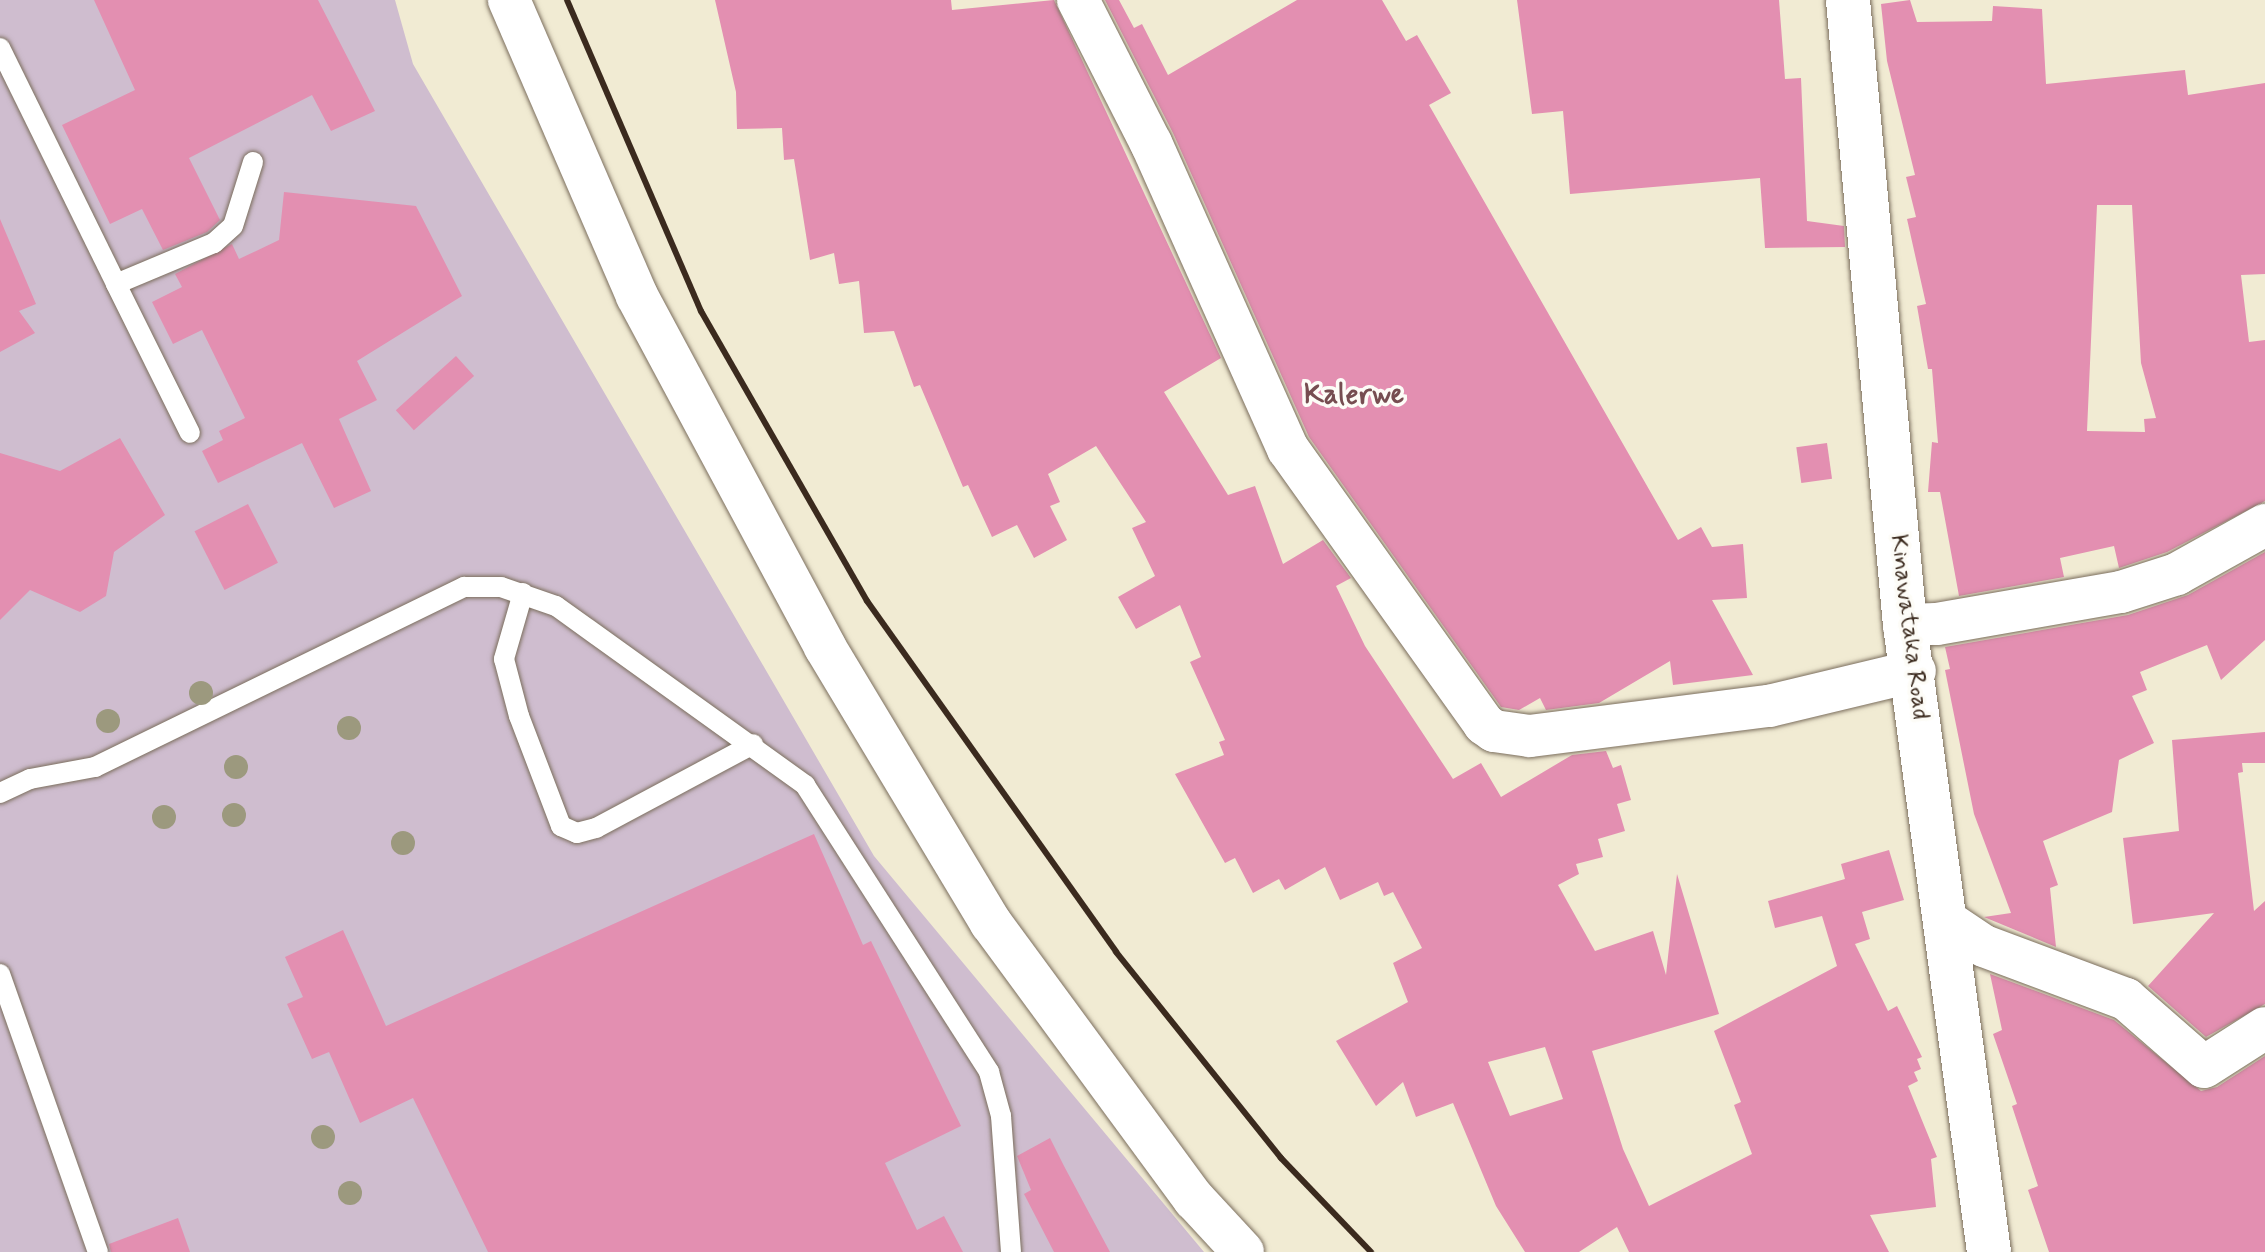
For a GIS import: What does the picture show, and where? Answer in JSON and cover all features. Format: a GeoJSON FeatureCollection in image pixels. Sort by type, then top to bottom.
{"type":"FeatureCollection","features":[{"type":"Feature","properties":{"kind":"street"},"geometry":{"type":"LineString","coordinates":[[509,0],[637,296],[825,647],[991,923],[1194,1199],[1243,1252]]}},
{"type":"Feature","properties":{"kind":"street"},"geometry":{"type":"LineString","coordinates":[[1078,0],[1151,143],[1288,449],[1484,724],[1510,734],[1545,735],[1769,706],[1915,671]]}},
{"type":"Feature","properties":{"kind":"street","name":"Kinawataka Road"},"geometry":{"type":"LineString","coordinates":[[1848,0],[1905,625],[1915,671],[1989,1252]]}},
{"type":"Feature","properties":{"kind":"street"},"geometry":{"type":"LineString","coordinates":[[1905,625],[1937,624],[2121,592],[2177,574],[2265,525]]}},
{"type":"Feature","properties":{"kind":"street"},"geometry":{"type":"LineString","coordinates":[[1948,922],[1984,946],[2126,999],[2204,1067],[2265,1028]]}},
{"type":"Feature","properties":{"kind":"lane"},"geometry":{"type":"LineString","coordinates":[[0,48],[190,433]]}},
{"type":"Feature","properties":{"kind":"lane"},"geometry":{"type":"LineString","coordinates":[[116,284],[214,243],[233,226],[253,162]]}},
{"type":"Feature","properties":{"kind":"lane"},"geometry":{"type":"LineString","coordinates":[[0,793],[30,779],[95,767],[464,587],[523,593],[556,606],[676,697],[753,744],[805,785],[989,1072],[1001,1116],[1011,1252]]}},
{"type":"Feature","properties":{"kind":"lane"},"geometry":{"type":"LineString","coordinates":[[523,593],[504,659],[519,716],[561,826],[577,833],[596,828],[753,744]]}},
{"type":"Feature","properties":{"kind":"lane"},"geometry":{"type":"LineString","coordinates":[[0,974],[98,1252]]}},
{"type":"Feature","properties":{"kind":"shaded area"},"geometry":{"type":"Polygon","coordinates":[[[0,0],[395,0],[413,64],[874,856],[1204,1252],[0,1252],[0,0]]]}},
{"type":"Feature","properties":{"kind":"building"},"geometry":{"type":"Polygon","coordinates":[[[94,0],[318,0],[375,111],[331,131],[312,95],[189,158],[220,220],[207,232],[163,250],[142,209],[110,224],[62,125],[135,90],[94,0]]]}},
{"type":"Feature","properties":{"kind":"building"},"geometry":{"type":"Polygon","coordinates":[[[715,0],[951,0],[952,10],[1054,0],[1221,358],[1164,392],[1228,495],[1255,486],[1283,564],[1323,540],[1351,578],[1336,586],[1365,646],[1453,779],[1481,763],[1501,797],[1572,755],[1606,751],[1613,768],[1621,765],[1631,800],[1617,804],[1625,831],[1598,839],[1603,857],[1576,864],[1579,874],[1558,885],[1595,951],[1653,931],[1666,975],[1677,874],[1719,1014],[1592,1051],[1623,1149],[1649,1206],[1752,1154],[1734,1105],[1741,1102],[1714,1031],[1837,966],[1822,916],[1775,928],[1768,901],[1845,879],[1841,864],[1889,850],[1904,900],[1862,912],[1870,939],[1855,944],[1888,1011],[1897,1006],[1922,1057],[1917,1059],[1921,1069],[1914,1072],[1918,1081],[1908,1086],[1937,1157],[1931,1159],[1936,1207],[1870,1215],[1889,1252],[1629,1252],[1617,1227],[1579,1252],[1525,1252],[1496,1206],[1453,1103],[1416,1117],[1403,1082],[1376,1106],[1336,1041],[1408,1002],[1393,963],[1422,948],[1393,892],[1384,896],[1378,882],[1340,900],[1325,867],[1285,890],[1279,879],[1253,893],[1235,858],[1225,863],[1175,774],[1224,755],[1219,742],[1225,740],[1190,662],[1201,657],[1180,605],[1136,629],[1118,597],[1155,576],[1132,528],[1146,522],[1096,446],[1048,474],[1060,502],[1050,506],[1067,540],[1034,558],[1017,525],[992,537],[968,485],[963,487],[920,385],[914,387],[894,331],[864,333],[859,281],[839,284],[834,253],[810,260],[794,159],[784,160],[782,128],[737,129],[736,92],[715,0]],[[1545,1047],[1488,1062],[1510,1116],[1563,1099],[1545,1047]]]}},
{"type":"Feature","properties":{"kind":"building"},"geometry":{"type":"Polygon","coordinates":[[[1105,0],[1119,0],[1134,28],[1142,24],[1168,75],[1297,0],[1382,0],[1406,41],[1417,35],[1451,93],[1429,105],[1678,540],[1701,527],[1712,547],[1743,544],[1747,598],[1712,600],[1753,675],[1673,685],[1670,661],[1599,703],[1546,710],[1540,698],[1519,710],[1501,707],[1309,437],[1173,133],[1105,0]]]}},
{"type":"Feature","properties":{"kind":"building"},"geometry":{"type":"Polygon","coordinates":[[[1517,0],[1779,0],[1785,79],[1801,78],[1807,221],[1844,226],[1845,247],[1765,248],[1760,178],[1570,194],[1563,111],[1532,114],[1517,0]]]}},
{"type":"Feature","properties":{"kind":"building"},"geometry":{"type":"Polygon","coordinates":[[[1910,0],[1917,22],[1992,21],[1993,6],[2042,9],[2046,84],[2185,70],[2188,95],[2265,83],[2265,274],[2241,275],[2249,342],[2265,340],[2265,501],[2167,552],[2119,568],[2114,546],[2060,558],[2064,577],[1959,596],[1940,492],[1928,492],[1932,442],[1938,443],[1932,369],[1928,369],[1917,306],[1926,304],[1907,219],[1916,217],[1906,177],[1915,175],[1887,61],[1881,4],[1910,0]],[[2097,205],[2087,431],[2145,432],[2144,419],[2156,418],[2141,363],[2132,205],[2097,205]]]}},
{"type":"Feature","properties":{"kind":"building"},"geometry":{"type":"Polygon","coordinates":[[[284,192],[416,206],[462,296],[357,361],[377,400],[339,419],[371,491],[334,508],[302,443],[218,483],[202,451],[223,440],[219,431],[245,418],[202,330],[173,344],[152,302],[182,287],[175,274],[232,244],[239,259],[279,240],[284,192]]]}},
{"type":"Feature","properties":{"kind":"building"},"geometry":{"type":"Polygon","coordinates":[[[0,219],[36,304],[19,311],[35,333],[0,352],[0,219]]]}},
{"type":"Feature","properties":{"kind":"building"},"geometry":{"type":"Polygon","coordinates":[[[456,356],[474,376],[414,430],[396,410],[456,356]]]}},
{"type":"Feature","properties":{"kind":"building"},"geometry":{"type":"Polygon","coordinates":[[[120,438],[165,515],[114,552],[106,596],[80,612],[30,590],[0,620],[0,453],[60,471],[120,438]]]}},
{"type":"Feature","properties":{"kind":"building"},"geometry":{"type":"Polygon","coordinates":[[[1827,443],[1832,479],[1801,483],[1796,447],[1827,443]]]}},
{"type":"Feature","properties":{"kind":"building"},"geometry":{"type":"Polygon","coordinates":[[[248,504],[278,563],[225,590],[195,531],[248,504]]]}},
{"type":"Feature","properties":{"kind":"building"},"geometry":{"type":"Polygon","coordinates":[[[2265,552],[2265,640],[2221,680],[2207,645],[2140,672],[2147,690],[2132,696],[2154,743],[2119,760],[2112,812],[2043,841],[2058,885],[2050,888],[2056,947],[1984,917],[2011,913],[1974,814],[1945,670],[1950,669],[1945,647],[2128,615],[2188,595],[2265,552]]]}},
{"type":"Feature","properties":{"kind":"building"},"geometry":{"type":"Polygon","coordinates":[[[2265,732],[2265,763],[2242,763],[2243,772],[2238,773],[2254,911],[2265,901],[2265,1004],[2206,1037],[2148,986],[2214,913],[2133,924],[2123,838],[2179,831],[2172,740],[2265,732]]]}},
{"type":"Feature","properties":{"kind":"building"},"geometry":{"type":"Polygon","coordinates":[[[814,834],[863,945],[871,941],[961,1126],[885,1163],[917,1230],[944,1216],[963,1252],[488,1252],[413,1098],[360,1123],[329,1052],[312,1059],[287,1004],[303,997],[285,957],[343,930],[386,1026],[814,834]]]}},
{"type":"Feature","properties":{"kind":"building"},"geometry":{"type":"Polygon","coordinates":[[[1990,974],[2114,1020],[2201,1091],[2217,1087],[2265,1056],[2265,1252],[2049,1252],[2028,1190],[2038,1186],[2012,1106],[2017,1104],[1993,1034],[2002,1030],[1990,974]]]}},
{"type":"Feature","properties":{"kind":"building"},"geometry":{"type":"Polygon","coordinates":[[[1050,1138],[1110,1252],[1054,1252],[1024,1194],[1031,1190],[1017,1156],[1050,1138]]]}},
{"type":"Feature","properties":{"kind":"building"},"geometry":{"type":"Polygon","coordinates":[[[178,1218],[190,1252],[111,1252],[109,1244],[178,1218]]]}},
{"type":"Feature","properties":{"kind":"railway"},"geometry":{"type":"LineString","coordinates":[[567,0],[701,311],[867,601],[1116,952],[1281,1158],[1371,1252]]}},
{"type":"Feature","properties":{"kind":"district","name":"Kalerwe"},"geometry":{"type":"Point","coordinates":[1354,396]}}]}
